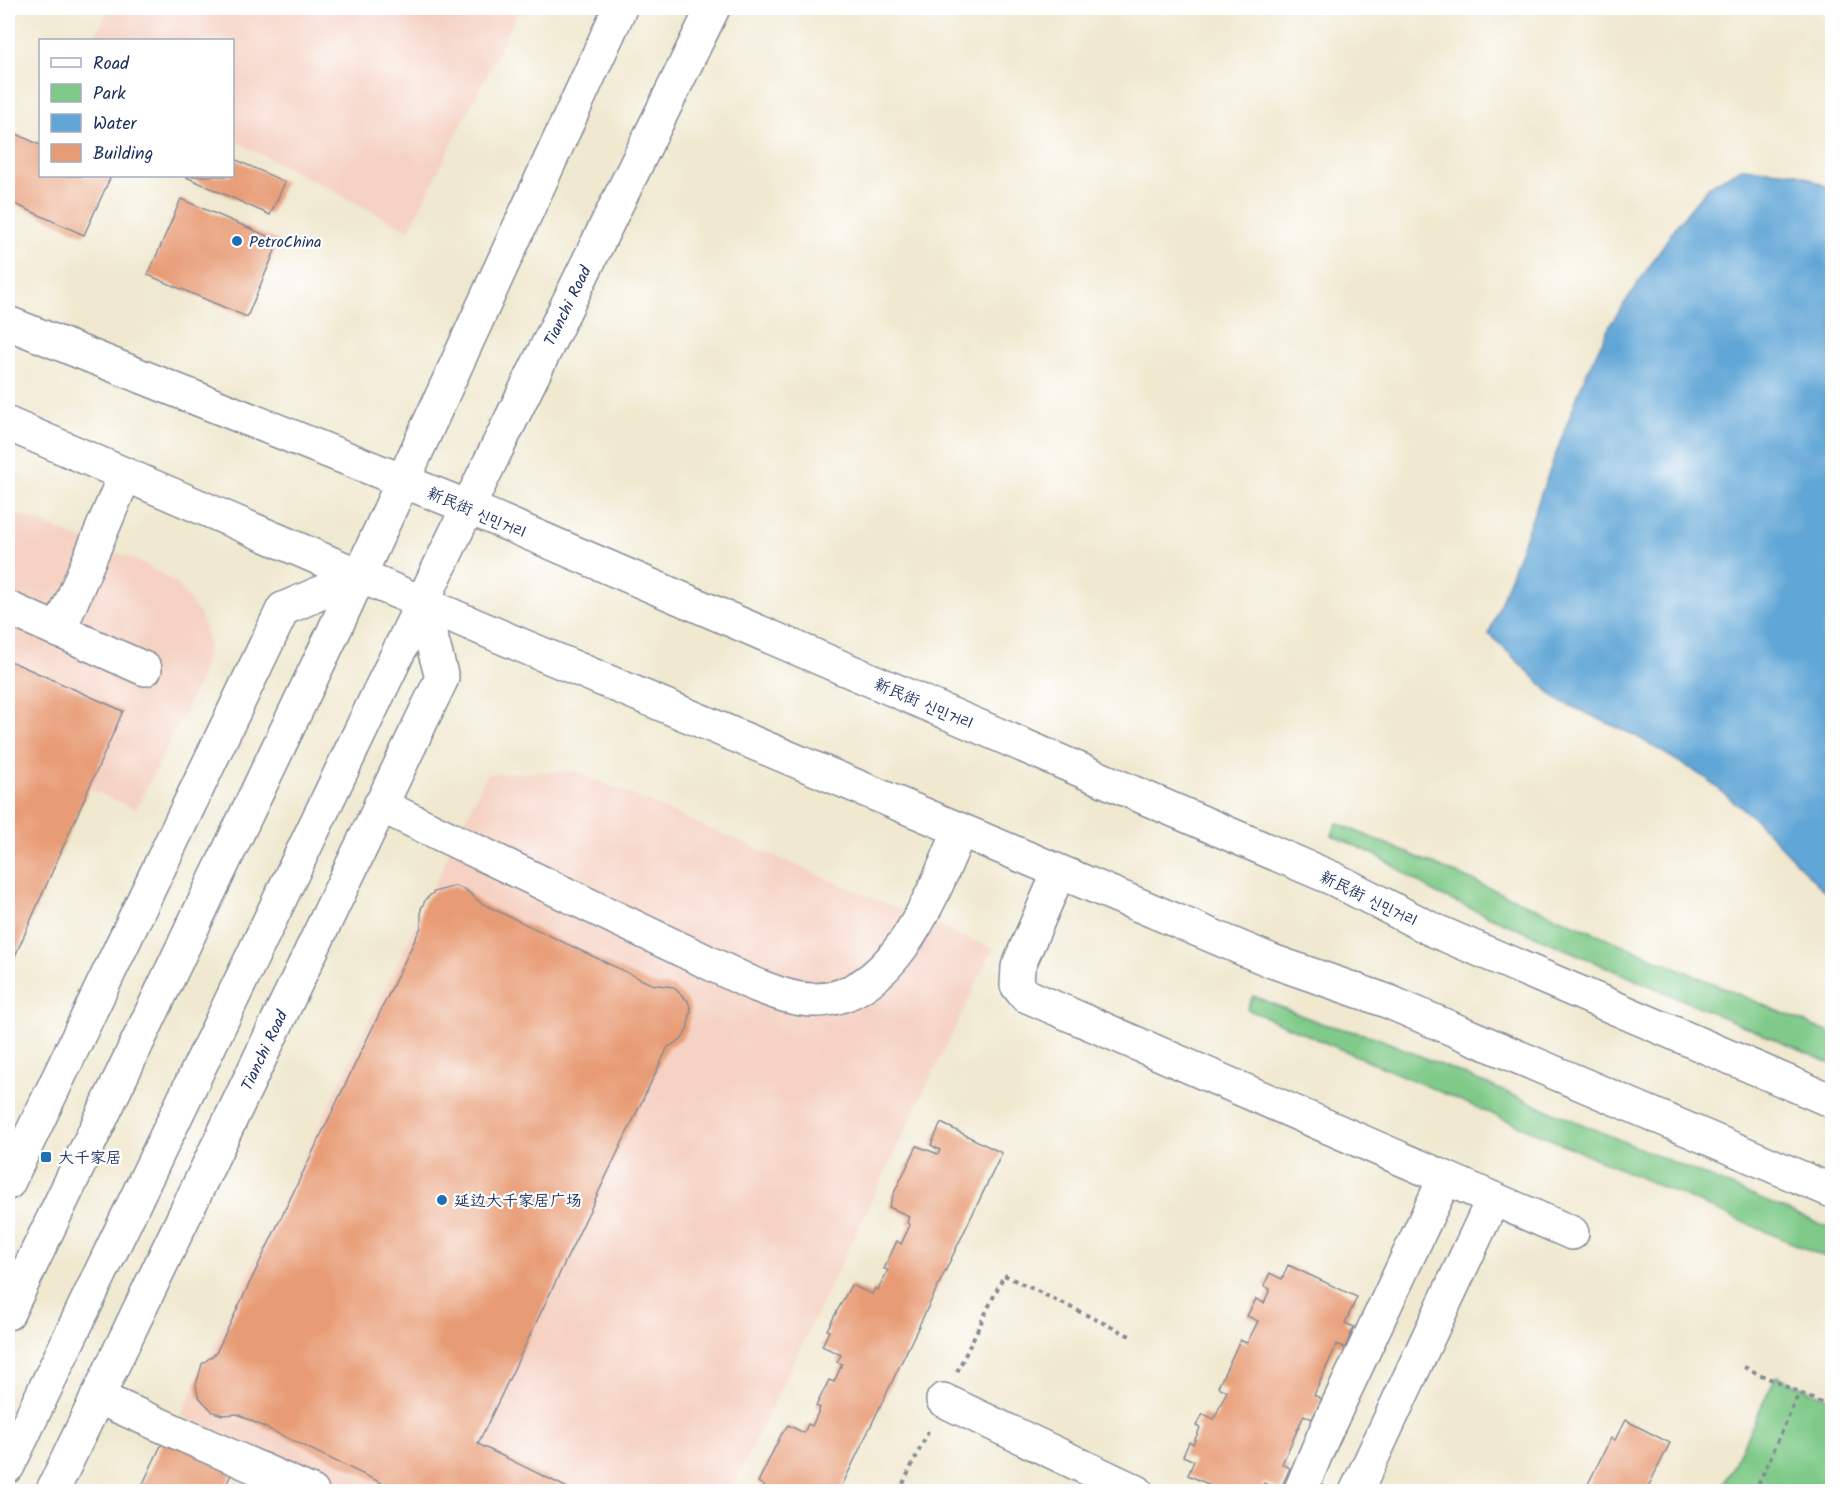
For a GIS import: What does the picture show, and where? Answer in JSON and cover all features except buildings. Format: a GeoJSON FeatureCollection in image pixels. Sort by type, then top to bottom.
{"type":"FeatureCollection","features":[{"type":"Feature","properties":{"kind":"main road"},"geometry":{"type":"LineString","coordinates":[[8,1314],[360,576],[620,8]]}},
{"type":"Feature","properties":{"kind":"main road","name":"Tianchi Road"},"geometry":{"type":"LineString","coordinates":[[8,1466],[468,507],[713,8]]}},
{"type":"Feature","properties":{"kind":"main road","name":"新民街 신민거리"},"geometry":{"type":"LineString","coordinates":[[8,323],[468,507],[1334,879],[1431,928],[1833,1101]]}},
{"type":"Feature","properties":{"kind":"main road"},"geometry":{"type":"LineString","coordinates":[[8,424],[422,603],[1059,872],[1272,961],[1387,1001],[1833,1191]]}},
{"type":"Feature","properties":{"kind":"main road"},"geometry":{"type":"LineString","coordinates":[[59,631],[125,475]]}},
{"type":"Feature","properties":{"kind":"main road"},"geometry":{"type":"LineString","coordinates":[[8,1183],[283,609],[360,576]]}},
{"type":"Feature","properties":{"kind":"main road","name":"Tianchi Road"},"geometry":{"type":"LineString","coordinates":[[52,1491],[442,678],[422,603]]}},
{"type":"Feature","properties":{"kind":"main road"},"geometry":{"type":"LineString","coordinates":[[8,608],[145,669]]}},
{"type":"Feature","properties":{"kind":"main road"},"geometry":{"type":"LineString","coordinates":[[381,805],[753,984],[794,998],[812,1000],[841,994],[858,986],[894,957],[928,905],[960,830]]}},
{"type":"Feature","properties":{"kind":"main road"},"geometry":{"type":"LineString","coordinates":[[1059,872],[1018,967],[1017,985],[1025,995],[1572,1233]]}},
{"type":"Feature","properties":{"kind":"main road"},"geometry":{"type":"LineString","coordinates":[[1300,1491],[1323,1437],[1445,1178]]}},
{"type":"Feature","properties":{"kind":"main road"},"geometry":{"type":"LineString","coordinates":[[1356,1491],[1493,1199]]}},
{"type":"Feature","properties":{"kind":"main road"},"geometry":{"type":"LineString","coordinates":[[97,1397],[278,1485],[312,1491]]}},
{"type":"Feature","properties":{"kind":"main road"},"geometry":{"type":"LineString","coordinates":[[943,1400],[1137,1491]]}},
{"type":"Feature","properties":{"kind":"path"},"geometry":{"type":"LineString","coordinates":[[899,1491],[1004,1275],[1132,1337]]}},
{"type":"Feature","properties":{"kind":"path"},"geometry":{"type":"LineString","coordinates":[[1744,1367],[1833,1408]]}},
{"type":"Feature","properties":{"kind":"path"},"geometry":{"type":"LineString","coordinates":[[1755,1491],[1799,1393]]}},
{"type":"Feature","properties":{"kind":"shaded area"},"geometry":{"type":"Polygon","coordinates":[[[109,8],[520,8],[409,230],[234,141],[234,39],[102,39],[95,37],[109,8]]]}},
{"type":"Feature","properties":{"kind":"shaded area"},"geometry":{"type":"Polygon","coordinates":[[[8,510],[145,564],[176,583],[201,616],[209,643],[199,682],[136,809],[8,754],[8,510]]]}},
{"type":"Feature","properties":{"kind":"shaded area"},"geometry":{"type":"Polygon","coordinates":[[[575,771],[993,949],[731,1491],[354,1491],[181,1416],[487,774],[575,771]]]}},
{"type":"Feature","properties":{"kind":"green space"},"geometry":{"type":"Polygon","coordinates":[[[1337,823],[1832,1034],[1832,1064],[1437,894],[1378,856],[1332,835],[1337,823]]]}},
{"type":"Feature","properties":{"kind":"green space"},"geometry":{"type":"Polygon","coordinates":[[[1253,996],[1323,1024],[1375,1037],[1832,1229],[1832,1260],[1247,1009],[1253,996]]]}},
{"type":"Feature","properties":{"kind":"green space"},"geometry":{"type":"Polygon","coordinates":[[[1776,1376],[1832,1400],[1832,1491],[1721,1491],[1776,1376]]]}},
{"type":"Feature","properties":{"kind":"water"},"geometry":{"type":"Polygon","coordinates":[[[1742,168],[1795,172],[1832,189],[1832,899],[1755,819],[1704,777],[1636,736],[1558,700],[1489,634],[1583,381],[1610,325],[1677,225],[1709,186],[1742,168]]]}},
{"type":"Feature","properties":{"kind":"place","name":"PetroChina"},"geometry":{"type":"Point","coordinates":[237,241]}},
{"type":"Feature","properties":{"kind":"place","name":"大千家居"},"geometry":{"type":"Point","coordinates":[46,1157]}},
{"type":"Feature","properties":{"kind":"place","name":"延边大千家居广场"},"geometry":{"type":"Point","coordinates":[442,1200]}}]}
